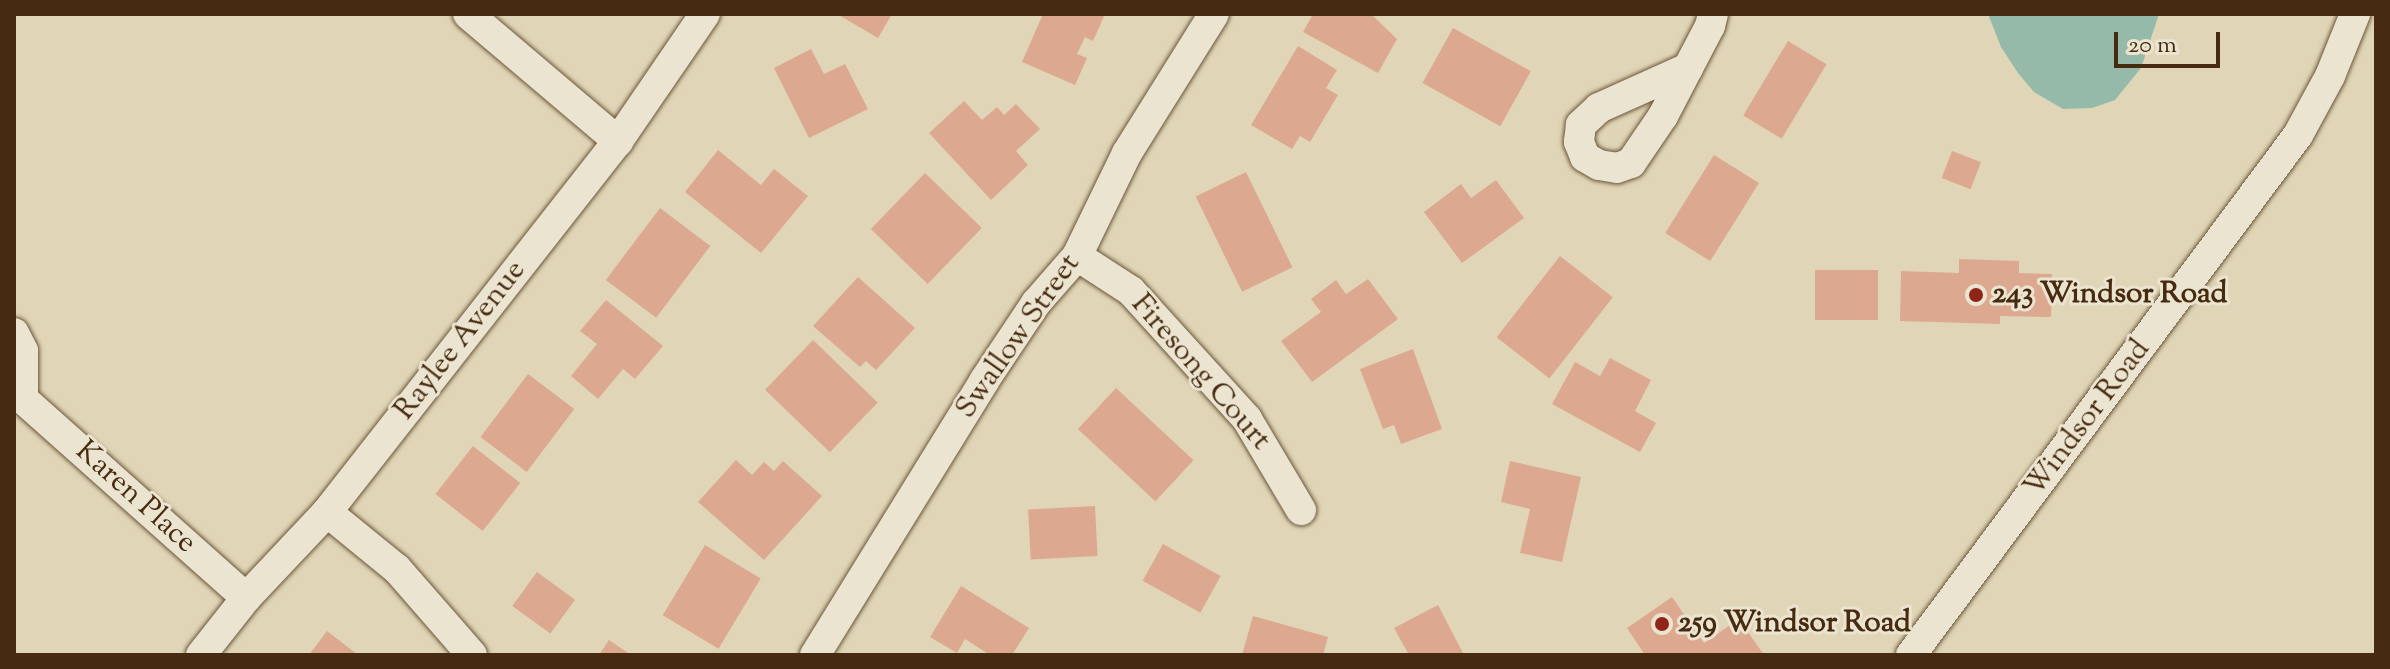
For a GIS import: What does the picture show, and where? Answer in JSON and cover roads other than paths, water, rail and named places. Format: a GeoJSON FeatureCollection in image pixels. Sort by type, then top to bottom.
{"type":"FeatureCollection","features":[{"type":"Feature","properties":{"kind":"street"},"geometry":{"type":"LineString","coordinates":[[468,14],[618,141]]}},
{"type":"Feature","properties":{"kind":"street","name":"Raylee Avenue"},"geometry":{"type":"LineString","coordinates":[[201,655],[246,598],[327,512],[618,141],[705,14]]}},
{"type":"Feature","properties":{"kind":"street","name":"Swallow Street"},"geometry":{"type":"LineString","coordinates":[[815,655],[993,368],[1036,303],[1077,256],[1127,153],[1214,14]]}},
{"type":"Feature","properties":{"kind":"street"},"geometry":{"type":"LineString","coordinates":[[1688,68],[1713,14]]}},
{"type":"Feature","properties":{"kind":"street","name":"Windsor Road"},"geometry":{"type":"LineString","coordinates":[[1911,655],[2290,146],[2330,76],[2355,14]]}},
{"type":"Feature","properties":{"kind":"street","name":"Firesong Court"},"geometry":{"type":"LineString","coordinates":[[1077,256],[1131,291],[1247,419],[1301,510]]}},
{"type":"Feature","properties":{"kind":"street","name":"Karen Place"},"geometry":{"type":"LineString","coordinates":[[14,333],[23,351],[19,397],[246,598]]}},
{"type":"Feature","properties":{"kind":"street"},"geometry":{"type":"LineString","coordinates":[[327,512],[397,569],[472,655]]}},
{"type":"Feature","properties":{"kind":"place","name":"243 Windsor Road"},"geometry":{"type":"Point","coordinates":[1976,295]}},
{"type":"Feature","properties":{"kind":"place","name":"259 Windsor Road"},"geometry":{"type":"Point","coordinates":[1662,624]}}]}
